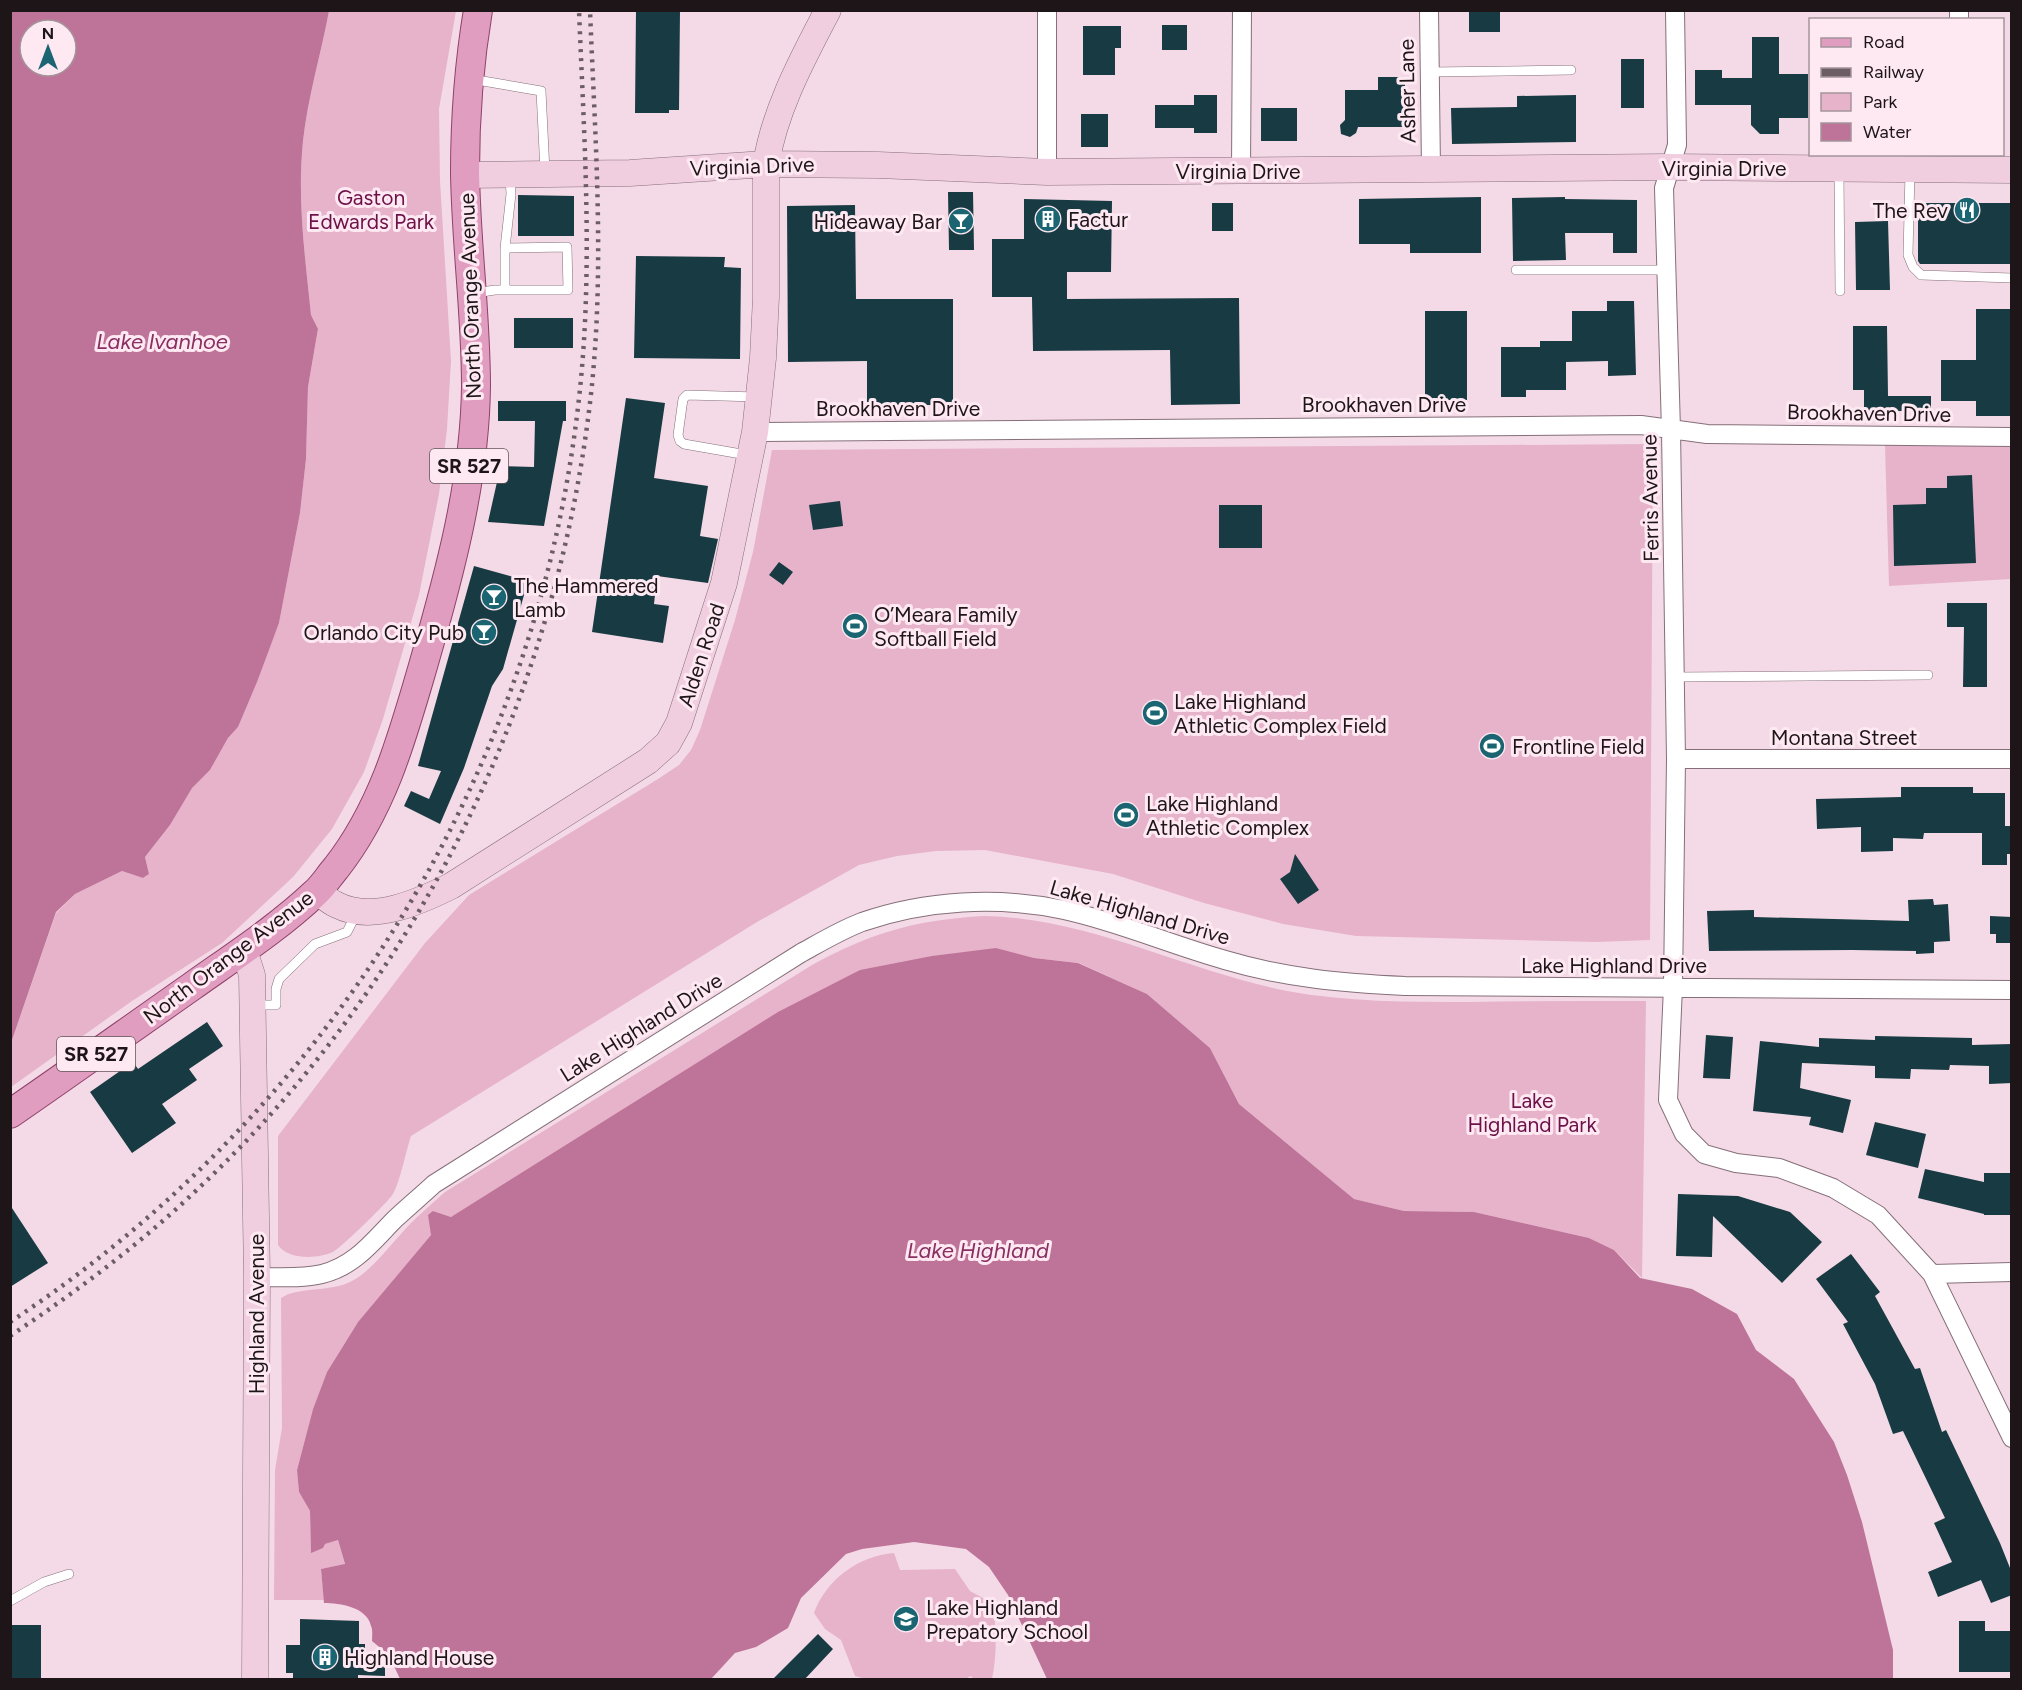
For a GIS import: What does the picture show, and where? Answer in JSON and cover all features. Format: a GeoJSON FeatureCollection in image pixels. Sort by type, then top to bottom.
{"type":"FeatureCollection","features":[{"type":"Feature","properties":{"kind":"main road","name":"North Orange Avenue"},"geometry":{"type":"LineString","coordinates":[[10,1114],[244,950],[317,891],[350,850],[375,807],[395,759],[431,638],[458,532],[471,455],[476,398],[476,345],[465,175],[469,79],[478,10]]}},
{"type":"Feature","properties":{"kind":"street","name":"Alden Road"},"geometry":{"type":"LineString","coordinates":[[317,891],[336,905],[370,911],[391,909],[427,898],[451,886],[648,761],[668,743],[679,723],[724,583],[753,444],[763,358],[766,297],[766,164],[770,142],[795,74],[828,10]]}},
{"type":"Feature","properties":{"kind":"street"},"geometry":{"type":"LineString","coordinates":[[1047,10],[1047,172]]}},
{"type":"Feature","properties":{"kind":"street"},"geometry":{"type":"LineString","coordinates":[[1241,170],[1242,10]]}},
{"type":"Feature","properties":{"kind":"street","name":"Asher Lane"},"geometry":{"type":"LineString","coordinates":[[1429,10],[1431,170]]}},
{"type":"Feature","properties":{"kind":"street","name":"Ferris Avenue"},"geometry":{"type":"LineString","coordinates":[[1675,10],[1677,145],[1664,188],[1671,430],[1676,759],[1673,987],[1668,1100],[1684,1134],[1704,1154],[1736,1163],[1779,1168],[1833,1188],[1878,1215],[1932,1274],[2012,1438]]}},
{"type":"Feature","properties":{"kind":"street","name":"Virginia Drive"},"geometry":{"type":"LineString","coordinates":[[465,175],[630,172],[766,164],[878,165],[1047,172],[1669,167],[1910,169],[1959,162],[2012,170]]}},
{"type":"Feature","properties":{"kind":"street","name":"Brookhaven Drive"},"geometry":{"type":"LineString","coordinates":[[753,444],[1631,425],[1707,434],[2012,437]]}},
{"type":"Feature","properties":{"kind":"street","name":"Montana Street"},"geometry":{"type":"LineString","coordinates":[[1676,759],[2012,759]]}},
{"type":"Feature","properties":{"kind":"street","name":"Lake Highland Drive"},"geometry":{"type":"LineString","coordinates":[[256,1277],[323,1274],[349,1263],[362,1254],[396,1218],[434,1184],[801,953],[861,923],[924,907],[989,902],[1064,910],[1226,960],[1304,979],[1349,984],[2012,990]]}},
{"type":"Feature","properties":{"kind":"street","name":"Highland Avenue"},"geometry":{"type":"LineString","coordinates":[[244,950],[252,975],[256,1277],[255,1680]]}},
{"type":"Feature","properties":{"kind":"street"},"geometry":{"type":"LineString","coordinates":[[1932,1274],[2012,1272]]}},
{"type":"Feature","properties":{"kind":"lane"},"geometry":{"type":"LineString","coordinates":[[1430,72],[1570,70]]}},
{"type":"Feature","properties":{"kind":"lane"},"geometry":{"type":"LineString","coordinates":[[469,79],[541,91],[546,173]]}},
{"type":"Feature","properties":{"kind":"lane"},"geometry":{"type":"LineString","coordinates":[[1839,169],[1840,291]]}},
{"type":"Feature","properties":{"kind":"lane"},"geometry":{"type":"LineString","coordinates":[[1910,169],[1908,255],[1921,275],[2012,278]]}},
{"type":"Feature","properties":{"kind":"lane"},"geometry":{"type":"LineString","coordinates":[[506,290],[505,248],[511,194],[510,174]]}},
{"type":"Feature","properties":{"kind":"lane"},"geometry":{"type":"LineString","coordinates":[[472,293],[506,290],[568,290],[567,248],[505,248]]}},
{"type":"Feature","properties":{"kind":"lane"},"geometry":{"type":"LineString","coordinates":[[1516,270],[1666,270]]}},
{"type":"Feature","properties":{"kind":"lane"},"geometry":{"type":"LineString","coordinates":[[753,444],[684,444],[678,435],[683,399],[687,395],[759,398]]}},
{"type":"Feature","properties":{"kind":"lane"},"geometry":{"type":"LineString","coordinates":[[1675,677],[1928,675]]}},
{"type":"Feature","properties":{"kind":"lane"},"geometry":{"type":"LineString","coordinates":[[252,1005],[276,1005],[276,989],[279,979],[315,944],[347,932],[358,910]]}},
{"type":"Feature","properties":{"kind":"lane"},"geometry":{"type":"LineString","coordinates":[[10,1601],[44,1582],[69,1574]]}},
{"type":"Feature","properties":{"kind":"green space","name":"Gaston Edwards Park"},"geometry":{"type":"Polygon","coordinates":[[[329,11],[456,11],[439,109],[440,181],[451,361],[447,429],[439,494],[419,595],[383,719],[364,772],[332,829],[293,877],[222,943],[132,1001],[11,1087],[11,1043],[56,913],[75,894],[122,871],[143,878],[149,874],[145,857],[170,825],[192,787],[210,770],[228,738],[238,727],[279,623],[300,513],[306,459],[308,387],[318,330],[311,315],[302,228],[301,163],[308,108],[329,11]]]}},
{"type":"Feature","properties":{"kind":"green space","name":"Lake Highland Athletic Complex"},"geometry":{"type":"Polygon","coordinates":[[[1653,444],[1650,940],[1597,942],[1356,936],[1283,924],[1204,903],[1113,874],[985,850],[936,851],[897,856],[859,865],[757,922],[411,1136],[393,1194],[333,1252],[312,1257],[296,1256],[278,1245],[278,1136],[425,943],[469,895],[658,779],[679,765],[691,750],[700,730],[735,620],[753,552],[772,450],[1653,444]]]}},
{"type":"Feature","properties":{"kind":"green space"},"geometry":{"type":"Polygon","coordinates":[[[1885,445],[2011,445],[2011,579],[1889,586],[1885,445]]]}},
{"type":"Feature","properties":{"kind":"green space","name":"Lake Highland Park"},"geometry":{"type":"Polygon","coordinates":[[[984,916],[1023,919],[1100,935],[1249,982],[1310,995],[1400,1001],[1646,1001],[1642,1278],[1614,1250],[1589,1238],[1474,1212],[1404,1211],[1354,1199],[1239,1104],[1210,1048],[1147,994],[1079,963],[1034,958],[996,948],[451,1217],[433,1211],[431,1235],[358,1322],[327,1372],[313,1409],[297,1470],[299,1492],[310,1511],[311,1552],[338,1540],[345,1565],[321,1569],[324,1600],[274,1600],[275,1470],[282,1428],[281,1298],[296,1292],[343,1285],[360,1276],[411,1223],[445,1192],[812,965],[855,944],[895,930],[937,921],[984,916]]]}},
{"type":"Feature","properties":{"kind":"green space"},"geometry":{"type":"Polygon","coordinates":[[[894,1553],[900,1570],[955,1569],[970,1591],[992,1603],[996,1641],[992,1679],[973,1679],[971,1676],[963,1680],[870,1680],[855,1676],[841,1640],[825,1629],[814,1613],[826,1590],[845,1572],[868,1559],[894,1553]]]}},
{"type":"Feature","properties":{"kind":"water","name":"Lake Ivanhoe"},"geometry":{"type":"Polygon","coordinates":[[[11,10],[329,11],[308,108],[301,163],[302,228],[311,315],[318,329],[308,387],[306,459],[300,513],[279,623],[238,727],[228,738],[210,770],[192,788],[170,825],[145,857],[149,874],[143,878],[122,871],[75,894],[56,912],[11,1043],[11,10]]]}},
{"type":"Feature","properties":{"kind":"water","name":"Lake Highland"},"geometry":{"type":"Polygon","coordinates":[[[996,948],[1034,958],[1078,963],[1147,994],[1210,1048],[1239,1104],[1354,1199],[1404,1211],[1474,1212],[1589,1238],[1614,1250],[1640,1278],[1692,1289],[1737,1314],[1756,1350],[1794,1379],[1834,1442],[1862,1522],[1893,1650],[1893,1679],[1047,1679],[1008,1595],[989,1567],[966,1549],[914,1542],[862,1549],[846,1554],[801,1598],[788,1628],[756,1647],[735,1653],[711,1679],[400,1679],[389,1655],[372,1641],[372,1628],[364,1614],[345,1605],[324,1603],[321,1569],[345,1564],[338,1540],[325,1544],[323,1548],[311,1553],[310,1511],[299,1492],[297,1470],[313,1409],[327,1372],[358,1322],[431,1235],[428,1215],[433,1211],[451,1217],[778,1012],[860,970],[932,956],[996,948]]]}},
{"type":"Feature","properties":{"kind":"building"},"geometry":{"type":"Polygon","coordinates":[[[636,10],[680,10],[679,110],[669,110],[669,113],[635,113],[636,10]]]}},
{"type":"Feature","properties":{"kind":"building"},"geometry":{"type":"Polygon","coordinates":[[[1469,10],[1500,10],[1500,32],[1469,32],[1469,10]]]}},
{"type":"Feature","properties":{"kind":"building"},"geometry":{"type":"Polygon","coordinates":[[[1162,25],[1187,25],[1187,50],[1162,50],[1162,25]]]}},
{"type":"Feature","properties":{"kind":"building"},"geometry":{"type":"Polygon","coordinates":[[[1083,26],[1121,26],[1121,48],[1115,48],[1115,75],[1083,75],[1083,26]]]}},
{"type":"Feature","properties":{"kind":"building"},"geometry":{"type":"Polygon","coordinates":[[[1752,37],[1779,37],[1779,74],[1808,74],[1808,118],[1779,118],[1779,134],[1760,134],[1751,125],[1751,105],[1695,105],[1695,70],[1722,70],[1722,78],[1752,78],[1752,37]]]}},
{"type":"Feature","properties":{"kind":"building"},"geometry":{"type":"Polygon","coordinates":[[[1621,59],[1644,59],[1644,108],[1621,108],[1621,59]]]}},
{"type":"Feature","properties":{"kind":"building"},"geometry":{"type":"Polygon","coordinates":[[[1378,77],[1405,77],[1405,127],[1358,127],[1356,133],[1350,137],[1341,134],[1340,125],[1345,120],[1345,90],[1378,90],[1378,77]]]}},
{"type":"Feature","properties":{"kind":"building"},"geometry":{"type":"Polygon","coordinates":[[[1194,95],[1217,95],[1217,133],[1194,133],[1194,128],[1155,128],[1155,105],[1194,105],[1194,95]]]}},
{"type":"Feature","properties":{"kind":"building"},"geometry":{"type":"Polygon","coordinates":[[[1576,95],[1576,142],[1452,144],[1451,108],[1517,107],[1517,96],[1576,95]]]}},
{"type":"Feature","properties":{"kind":"building"},"geometry":{"type":"Polygon","coordinates":[[[1261,108],[1297,108],[1297,141],[1261,141],[1261,108]]]}},
{"type":"Feature","properties":{"kind":"building"},"geometry":{"type":"Polygon","coordinates":[[[1081,114],[1108,114],[1108,147],[1081,147],[1081,114]]]}},
{"type":"Feature","properties":{"kind":"building","name":"Hideaway Bar"},"geometry":{"type":"Polygon","coordinates":[[[948,192],[973,192],[974,250],[949,250],[948,192]]]}},
{"type":"Feature","properties":{"kind":"building"},"geometry":{"type":"Polygon","coordinates":[[[518,195],[574,196],[574,236],[518,236],[518,195]]]}},
{"type":"Feature","properties":{"kind":"building"},"geometry":{"type":"Polygon","coordinates":[[[1481,197],[1481,253],[1410,253],[1410,244],[1359,244],[1359,199],[1481,197]]]}},
{"type":"Feature","properties":{"kind":"building"},"geometry":{"type":"Polygon","coordinates":[[[1565,197],[1565,199],[1637,200],[1637,253],[1613,253],[1613,233],[1565,233],[1566,260],[1513,261],[1512,198],[1565,197]]]}},
{"type":"Feature","properties":{"kind":"building"},"geometry":{"type":"Polygon","coordinates":[[[1024,199],[1112,201],[1111,272],[1067,272],[1067,299],[1239,298],[1240,404],[1171,405],[1170,350],[1033,351],[1032,297],[992,297],[992,239],[1024,239],[1024,199]]]}},
{"type":"Feature","properties":{"kind":"building"},"geometry":{"type":"Polygon","coordinates":[[[1212,203],[1233,203],[1233,231],[1212,231],[1212,203]]]}},
{"type":"Feature","properties":{"kind":"building"},"geometry":{"type":"Polygon","coordinates":[[[1918,203],[2012,203],[2012,264],[1920,264],[1918,261],[1918,203]]]}},
{"type":"Feature","properties":{"kind":"building"},"geometry":{"type":"Polygon","coordinates":[[[855,205],[856,299],[953,299],[953,405],[867,405],[867,361],[788,362],[787,206],[855,205]]]}},
{"type":"Feature","properties":{"kind":"building"},"geometry":{"type":"Polygon","coordinates":[[[1888,221],[1890,290],[1856,290],[1855,222],[1888,221]]]}},
{"type":"Feature","properties":{"kind":"building"},"geometry":{"type":"Polygon","coordinates":[[[636,256],[725,257],[724,267],[741,268],[740,359],[634,358],[636,256]]]}},
{"type":"Feature","properties":{"kind":"building"},"geometry":{"type":"Polygon","coordinates":[[[1607,301],[1634,301],[1636,375],[1608,376],[1608,361],[1566,362],[1566,390],[1526,390],[1526,397],[1501,397],[1501,347],[1540,347],[1540,341],[1572,341],[1572,311],[1607,311],[1607,301]]]}},
{"type":"Feature","properties":{"kind":"building"},"geometry":{"type":"Polygon","coordinates":[[[1976,309],[2012,309],[2012,416],[1976,416],[1976,401],[1941,401],[1941,360],[1976,360],[1976,309]]]}},
{"type":"Feature","properties":{"kind":"building"},"geometry":{"type":"Polygon","coordinates":[[[1425,311],[1467,311],[1467,400],[1425,400],[1425,311]]]}},
{"type":"Feature","properties":{"kind":"building"},"geometry":{"type":"Polygon","coordinates":[[[514,318],[573,318],[573,348],[514,348],[514,318]]]}},
{"type":"Feature","properties":{"kind":"building"},"geometry":{"type":"Polygon","coordinates":[[[1853,326],[1887,326],[1888,396],[1931,396],[1931,411],[1888,411],[1888,415],[1864,415],[1864,390],[1853,390],[1853,326]]]}},
{"type":"Feature","properties":{"kind":"building"},"geometry":{"type":"Polygon","coordinates":[[[626,398],[665,403],[654,478],[708,486],[700,536],[718,539],[708,583],[657,576],[654,604],[669,606],[663,643],[592,632],[626,398]]]}},
{"type":"Feature","properties":{"kind":"building"},"geometry":{"type":"Polygon","coordinates":[[[498,401],[566,401],[566,421],[563,421],[544,526],[488,522],[497,482],[489,481],[493,466],[534,467],[535,421],[498,421],[498,401]]]}},
{"type":"Feature","properties":{"kind":"building"},"geometry":{"type":"Polygon","coordinates":[[[1972,475],[1976,563],[1894,566],[1893,505],[1926,504],[1926,488],[1947,488],[1947,476],[1972,475]]]}},
{"type":"Feature","properties":{"kind":"building"},"geometry":{"type":"Polygon","coordinates":[[[840,501],[843,526],[813,530],[809,505],[840,501]]]}},
{"type":"Feature","properties":{"kind":"building"},"geometry":{"type":"Polygon","coordinates":[[[1219,505],[1262,505],[1262,548],[1219,548],[1219,505]]]}},
{"type":"Feature","properties":{"kind":"building"},"geometry":{"type":"Polygon","coordinates":[[[779,562],[793,572],[783,585],[769,575],[779,562]]]}},
{"type":"Feature","properties":{"kind":"building"},"geometry":{"type":"Polygon","coordinates":[[[474,566],[528,581],[503,669],[492,686],[464,768],[440,824],[404,806],[411,791],[429,799],[441,771],[418,766],[474,566]]]}},
{"type":"Feature","properties":{"kind":"building"},"geometry":{"type":"Polygon","coordinates":[[[1947,603],[1987,603],[1987,687],[1963,687],[1964,627],[1947,627],[1947,603]]]}},
{"type":"Feature","properties":{"kind":"building"},"geometry":{"type":"Polygon","coordinates":[[[1901,787],[1973,787],[1973,793],[2005,793],[2005,826],[2012,826],[2012,854],[2007,854],[2007,865],[1982,865],[1982,833],[1924,833],[1923,839],[1893,838],[1893,851],[1861,852],[1861,827],[1817,829],[1816,799],[1901,797],[1901,787]]]}},
{"type":"Feature","properties":{"kind":"building"},"geometry":{"type":"Polygon","coordinates":[[[1295,854],[1319,890],[1298,904],[1280,879],[1290,872],[1295,854]]]}},
{"type":"Feature","properties":{"kind":"building"},"geometry":{"type":"Polygon","coordinates":[[[1933,899],[1934,905],[1948,904],[1950,941],[1934,942],[1934,953],[1852,950],[1709,951],[1707,911],[1754,910],[1754,917],[1909,921],[1908,900],[1933,899]]]}},
{"type":"Feature","properties":{"kind":"building"},"geometry":{"type":"Polygon","coordinates":[[[1990,916],[2012,917],[2012,943],[1996,943],[1996,934],[1990,934],[1990,916]]]}},
{"type":"Feature","properties":{"kind":"building"},"geometry":{"type":"Polygon","coordinates":[[[207,1022],[223,1046],[189,1069],[197,1080],[162,1104],[176,1123],[132,1153],[90,1092],[133,1062],[138,1069],[207,1022]]]}},
{"type":"Feature","properties":{"kind":"building"},"geometry":{"type":"Polygon","coordinates":[[[1706,1035],[1733,1037],[1730,1079],[1703,1078],[1706,1035]]]}},
{"type":"Feature","properties":{"kind":"building"},"geometry":{"type":"Polygon","coordinates":[[[1875,1036],[1972,1038],[1972,1045],[2012,1044],[2012,1083],[1989,1084],[1989,1066],[1950,1065],[1949,1070],[1911,1069],[1910,1079],[1875,1078],[1875,1066],[1802,1063],[1800,1088],[1851,1100],[1843,1133],[1809,1125],[1811,1117],[1753,1111],[1760,1041],[1819,1047],[1819,1038],[1875,1040],[1875,1036]]]}},
{"type":"Feature","properties":{"kind":"building"},"geometry":{"type":"Polygon","coordinates":[[[1875,1122],[1926,1134],[1918,1168],[1866,1155],[1875,1122]]]}},
{"type":"Feature","properties":{"kind":"building"},"geometry":{"type":"Polygon","coordinates":[[[1925,1169],[1984,1182],[1984,1173],[2012,1173],[2012,1215],[1984,1215],[1918,1198],[1925,1169]]]}},
{"type":"Feature","properties":{"kind":"building"},"geometry":{"type":"Polygon","coordinates":[[[1678,1194],[1738,1196],[1790,1212],[1822,1242],[1782,1283],[1713,1216],[1712,1257],[1676,1256],[1678,1194]]]}},
{"type":"Feature","properties":{"kind":"building"},"geometry":{"type":"Polygon","coordinates":[[[10,1205],[48,1263],[10,1287],[10,1205]]]}},
{"type":"Feature","properties":{"kind":"building"},"geometry":{"type":"Polygon","coordinates":[[[1851,1254],[1880,1292],[1875,1296],[1915,1369],[1920,1368],[1942,1432],[1946,1430],[2000,1543],[2012,1573],[2012,1595],[1991,1603],[1981,1580],[1938,1597],[1928,1572],[1952,1562],[1934,1523],[1945,1518],[1903,1431],[1893,1434],[1875,1384],[1843,1324],[1848,1322],[1816,1279],[1851,1254]]]}},
{"type":"Feature","properties":{"kind":"building","name":"Highland House"},"geometry":{"type":"Polygon","coordinates":[[[300,1619],[359,1621],[359,1644],[365,1644],[365,1660],[385,1661],[385,1676],[358,1675],[358,1680],[293,1678],[293,1673],[286,1673],[286,1645],[300,1645],[300,1619]]]}},
{"type":"Feature","properties":{"kind":"building"},"geometry":{"type":"Polygon","coordinates":[[[1959,1621],[1985,1621],[1985,1631],[2012,1631],[2012,1672],[1959,1672],[1959,1621]]]}},
{"type":"Feature","properties":{"kind":"building"},"geometry":{"type":"Polygon","coordinates":[[[10,1625],[41,1625],[41,1680],[10,1680],[10,1625]]]}},
{"type":"Feature","properties":{"kind":"building"},"geometry":{"type":"Polygon","coordinates":[[[818,1634],[833,1649],[804,1680],[772,1680],[818,1634]]]}},
{"type":"Feature","properties":{"kind":"railway"},"geometry":{"type":"LineString","coordinates":[[10,1322],[124,1237],[228,1141],[320,1035],[400,920],[467,796],[519,666],[557,530],[580,389],[587,247],[579,10]]}},
{"type":"Feature","properties":{"kind":"railway"},"geometry":{"type":"LineString","coordinates":[[10,1336],[86,1283],[158,1225],[203,1184],[281,1103],[351,1015],[413,921],[466,823],[511,720],[547,614],[574,505],[591,394],[598,250],[590,10]]}},
{"type":"Feature","properties":{"kind":"place","name":"The Rev"},"geometry":{"type":"Point","coordinates":[1967,210]}},
{"type":"Feature","properties":{"kind":"place","name":"Factur"},"geometry":{"type":"Point","coordinates":[1048,219]}},
{"type":"Feature","properties":{"kind":"place","name":"Hideaway Bar"},"geometry":{"type":"Point","coordinates":[961,221]}},
{"type":"Feature","properties":{"kind":"place","name":"The Hammered Lamb"},"geometry":{"type":"Point","coordinates":[494,597]}},
{"type":"Feature","properties":{"kind":"place","name":"O’Meara Family Softball Field"},"geometry":{"type":"Point","coordinates":[855,626]}},
{"type":"Feature","properties":{"kind":"place","name":"Orlando City Pub"},"geometry":{"type":"Point","coordinates":[484,632]}},
{"type":"Feature","properties":{"kind":"place","name":"Lake Highland Athletic Complex Field"},"geometry":{"type":"Point","coordinates":[1155,713]}},
{"type":"Feature","properties":{"kind":"place","name":"Frontline Field"},"geometry":{"type":"Point","coordinates":[1492,746]}},
{"type":"Feature","properties":{"kind":"place","name":"Lake Highland Athletic Complex"},"geometry":{"type":"Point","coordinates":[1126,815]}},
{"type":"Feature","properties":{"kind":"place","name":"Lake Highland Prepatory School"},"geometry":{"type":"Point","coordinates":[906,1619]}},
{"type":"Feature","properties":{"kind":"place","name":"Highland House"},"geometry":{"type":"Point","coordinates":[325,1657]}}]}
